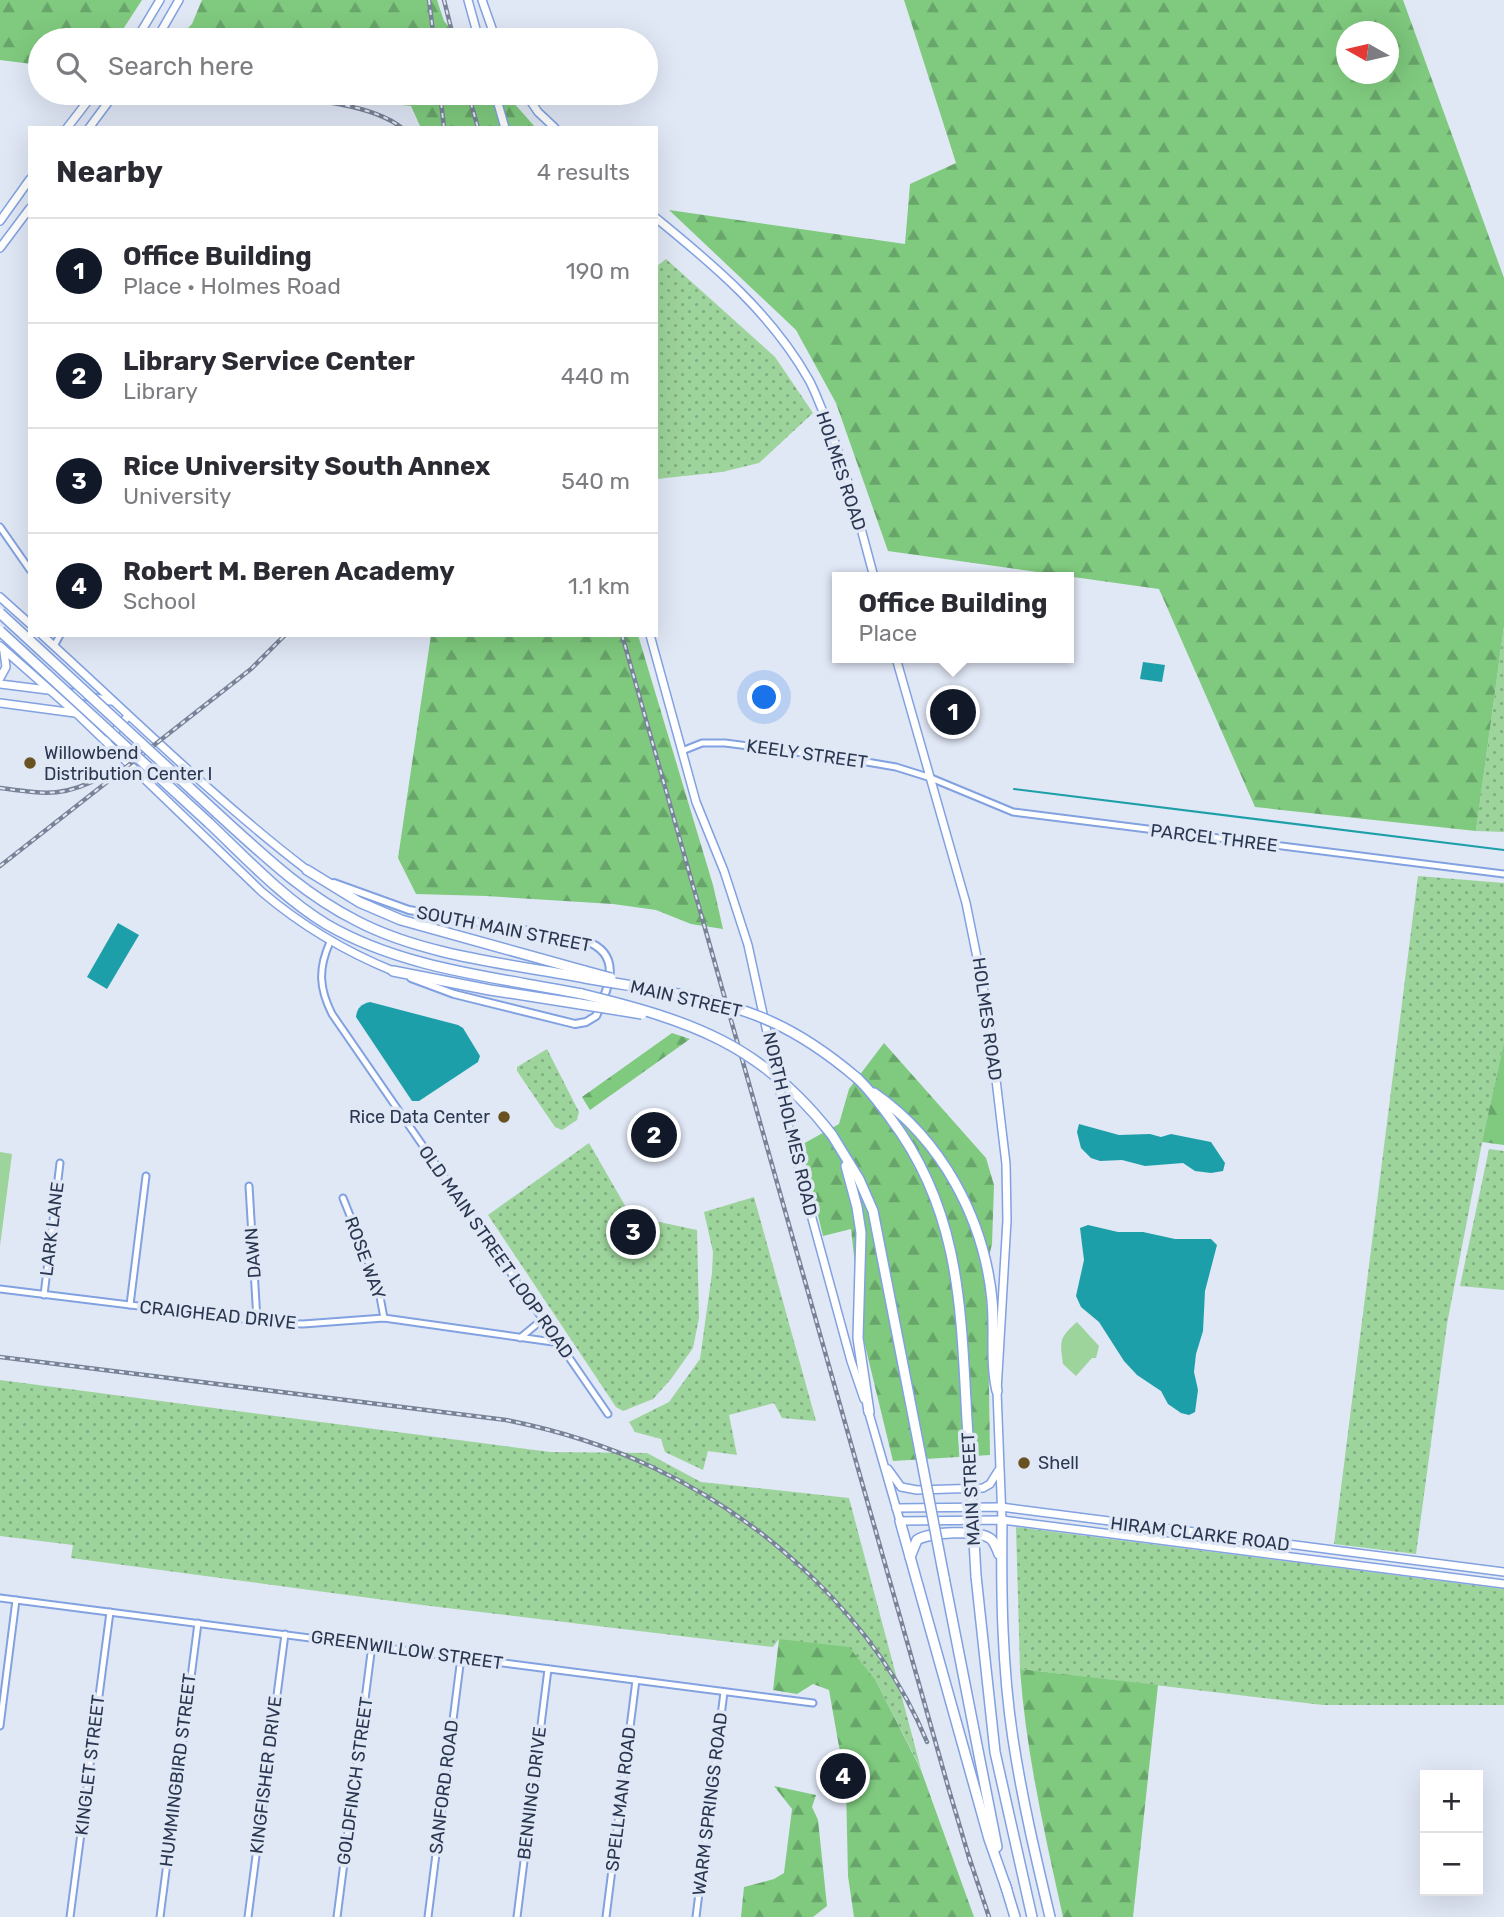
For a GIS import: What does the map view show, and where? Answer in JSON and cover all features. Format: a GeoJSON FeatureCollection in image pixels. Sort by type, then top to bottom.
{"type":"FeatureCollection","features":[{"type":"Feature","properties":{"kind":"highway"},"geometry":{"type":"LineString","coordinates":[[0,613],[283,873],[308,892],[385,934],[435,949],[585,975]]}},
{"type":"Feature","properties":{"kind":"highway","name":"MAIN STREET"},"geometry":{"type":"LineString","coordinates":[[0,631],[302,907],[353,938],[430,965],[582,993],[678,1020],[724,1040],[766,1067],[801,1098],[832,1135],[859,1179],[873,1211],[944,1577],[1007,1890],[1015,1917]]}},
{"type":"Feature","properties":{"kind":"highway"},"geometry":{"type":"LineString","coordinates":[[307,870],[359,902],[401,920],[585,975]]}},
{"type":"Feature","properties":{"kind":"highway"},"geometry":{"type":"LineString","coordinates":[[393,971],[489,990],[678,1020]]}},
{"type":"Feature","properties":{"kind":"highway","name":"MAIN STREET"},"geometry":{"type":"LineString","coordinates":[[585,975],[730,1006],[771,1021],[815,1046],[867,1088],[916,1156],[933,1190],[946,1228],[955,1270],[976,1576],[995,1752],[1032,1917]]}},
{"type":"Feature","properties":{"kind":"highway"},"geometry":{"type":"LineString","coordinates":[[867,1088],[912,1124],[932,1147],[953,1177],[966,1203],[980,1243],[992,1298],[993,1369],[997,1391]]}},
{"type":"Feature","properties":{"kind":"highway"},"geometry":{"type":"LineString","coordinates":[[838,1144],[851,1179],[861,1233],[858,1338],[869,1412]]}},
{"type":"Feature","properties":{"kind":"highway"},"geometry":{"type":"LineString","coordinates":[[1002,1520],[1003,1633],[1013,1739],[1050,1917]]}},
{"type":"Feature","properties":{"kind":"highway"},"geometry":{"type":"LineString","coordinates":[[900,1521],[989,1839],[1007,1890]]}},
{"type":"Feature","properties":{"kind":"highway"},"geometry":{"type":"LineString","coordinates":[[910,1558],[913,1547],[923,1536],[971,1533],[991,1539],[1001,1559]]}},
{"type":"Feature","properties":{"kind":"main road"},"geometry":{"type":"LineString","coordinates":[[145,26],[160,0]]}},
{"type":"Feature","properties":{"kind":"main road"},"geometry":{"type":"LineString","coordinates":[[163,28],[179,0]]}},
{"type":"Feature","properties":{"kind":"main road"},"geometry":{"type":"LineString","coordinates":[[468,0],[476,28]]}},
{"type":"Feature","properties":{"kind":"main road"},"geometry":{"type":"LineString","coordinates":[[482,0],[492,28]]}},
{"type":"Feature","properties":{"kind":"main road"},"geometry":{"type":"LineString","coordinates":[[70,126],[85,105]]}},
{"type":"Feature","properties":{"kind":"main road"},"geometry":{"type":"LineString","coordinates":[[90,126],[106,105]]}},
{"type":"Feature","properties":{"kind":"main road"},"geometry":{"type":"LineString","coordinates":[[498,105],[504,126]]}},
{"type":"Feature","properties":{"kind":"main road"},"geometry":{"type":"LineString","coordinates":[[534,105],[553,126]]}},
{"type":"Feature","properties":{"kind":"main road"},"geometry":{"type":"LineString","coordinates":[[0,221],[28,182]]}},
{"type":"Feature","properties":{"kind":"main road"},"geometry":{"type":"LineString","coordinates":[[0,248],[3,237],[28,210]]}},
{"type":"Feature","properties":{"kind":"main road","name":"HOLMES ROAD"},"geometry":{"type":"LineString","coordinates":[[658,220],[748,297],[810,381],[838,448],[873,572]]}},
{"type":"Feature","properties":{"kind":"main road"},"geometry":{"type":"LineString","coordinates":[[0,597],[28,622]]}},
{"type":"Feature","properties":{"kind":"main road","name":"SOUTH MAIN STREET"},"geometry":{"type":"LineString","coordinates":[[44,637],[156,743],[307,870]]}},
{"type":"Feature","properties":{"kind":"main road","name":"NORTH HOLMES ROAD"},"geometry":{"type":"LineString","coordinates":[[651,637],[696,802],[724,870],[748,945],[807,1200],[851,1361],[869,1412]]}},
{"type":"Feature","properties":{"kind":"main road"},"geometry":{"type":"LineString","coordinates":[[0,678],[6,667],[6,658],[1,647]]}},
{"type":"Feature","properties":{"kind":"main road","name":"SOUTH MAIN STREET"},"geometry":{"type":"LineString","coordinates":[[1,647],[76,713],[262,892],[295,919],[330,942],[393,971]]}},
{"type":"Feature","properties":{"kind":"main road","name":"HOLMES ROAD"},"geometry":{"type":"LineString","coordinates":[[897,663],[966,903],[980,966],[1004,1153],[1007,1220],[997,1391]]}},
{"type":"Feature","properties":{"kind":"main road"},"geometry":{"type":"LineString","coordinates":[[0,684],[96,696],[114,702]]}},
{"type":"Feature","properties":{"kind":"main road"},"geometry":{"type":"LineString","coordinates":[[0,703],[76,713]]}},
{"type":"Feature","properties":{"kind":"main road"},"geometry":{"type":"LineString","coordinates":[[106,742],[128,716]]}},
{"type":"Feature","properties":{"kind":"main road"},"geometry":{"type":"LineString","coordinates":[[997,1391],[1002,1520]]}},
{"type":"Feature","properties":{"kind":"main road"},"geometry":{"type":"LineString","coordinates":[[869,1412],[900,1521]]}},
{"type":"Feature","properties":{"kind":"main road"},"geometry":{"type":"LineString","coordinates":[[884,1463],[898,1484],[906,1488],[983,1488],[998,1474],[999,1458]]}},
{"type":"Feature","properties":{"kind":"main road","name":"HIRAM CLARKE ROAD"},"geometry":{"type":"LineString","coordinates":[[896,1508],[1001,1507],[1504,1572]]}},
{"type":"Feature","properties":{"kind":"main road","name":"HIRAM CLARKE ROAD"},"geometry":{"type":"LineString","coordinates":[[900,1521],[1002,1520],[1504,1584]]}},
{"type":"Feature","properties":{"kind":"main road"},"geometry":{"type":"LineString","coordinates":[[1114,1535],[1116,1522]]}},
{"type":"Feature","properties":{"kind":"main road"},"geometry":{"type":"LineString","coordinates":[[1222,1549],[1224,1537]]}},
{"type":"Feature","properties":{"kind":"main road"},"geometry":{"type":"LineString","coordinates":[[1327,1562],[1328,1550]]}},
{"type":"Feature","properties":{"kind":"main road"},"geometry":{"type":"LineString","coordinates":[[1420,1573],[1421,1562]]}},
{"type":"Feature","properties":{"kind":"street"},"geometry":{"type":"LineString","coordinates":[[0,527],[28,567]]}},
{"type":"Feature","properties":{"kind":"street"},"geometry":{"type":"LineString","coordinates":[[54,646],[59,637]]}},
{"type":"Feature","properties":{"kind":"street","name":"KEELY STREET"},"geometry":{"type":"LineString","coordinates":[[682,751],[702,743],[725,743],[896,767],[931,778]]}},
{"type":"Feature","properties":{"kind":"street","name":"PARCEL THREE"},"geometry":{"type":"LineString","coordinates":[[931,778],[1013,812],[1504,874]]}},
{"type":"Feature","properties":{"kind":"street","name":"SOUTH MAIN STREET"},"geometry":{"type":"LineString","coordinates":[[307,870],[409,910],[597,945],[610,962],[610,973],[596,1016],[575,1024],[454,994],[393,971]]}},
{"type":"Feature","properties":{"kind":"street","name":"OLD MAIN STREET LOOP ROAD"},"geometry":{"type":"LineString","coordinates":[[330,942],[322,962],[321,980],[325,1000],[332,1014],[608,1414]]}},
{"type":"Feature","properties":{"kind":"street","name":"LARK LANE"},"geometry":{"type":"LineString","coordinates":[[44,1294],[60,1163]]}},
{"type":"Feature","properties":{"kind":"street"},"geometry":{"type":"LineString","coordinates":[[130,1305],[146,1176]]}},
{"type":"Feature","properties":{"kind":"street","name":"DAWN"},"geometry":{"type":"LineString","coordinates":[[249,1186],[257,1320]]}},
{"type":"Feature","properties":{"kind":"street","name":"ROSE WAY"},"geometry":{"type":"LineString","coordinates":[[343,1198],[378,1286],[384,1318]]}},
{"type":"Feature","properties":{"kind":"street","name":"CRAIGHEAD DRIVE"},"geometry":{"type":"LineString","coordinates":[[0,1289],[303,1324],[384,1318],[560,1343]]}},
{"type":"Feature","properties":{"kind":"street"},"geometry":{"type":"LineString","coordinates":[[520,1338],[543,1319]]}},
{"type":"Feature","properties":{"kind":"street","name":"GREENWILLOW STREET"},"geometry":{"type":"LineString","coordinates":[[0,1598],[813,1703]]}},
{"type":"Feature","properties":{"kind":"street"},"geometry":{"type":"LineString","coordinates":[[0,1726],[16,1600]]}},
{"type":"Feature","properties":{"kind":"street","name":"KINGLET STREET"},"geometry":{"type":"LineString","coordinates":[[70,1917],[110,1612]]}},
{"type":"Feature","properties":{"kind":"street","name":"HUMMINGBIRD STREET"},"geometry":{"type":"LineString","coordinates":[[160,1917],[198,1623]]}},
{"type":"Feature","properties":{"kind":"street","name":"KINGFISHER DRIVE"},"geometry":{"type":"LineString","coordinates":[[248,1917],[285,1634]]}},
{"type":"Feature","properties":{"kind":"street","name":"GOLDFINCH STREET"},"geometry":{"type":"LineString","coordinates":[[337,1917],[373,1645]]}},
{"type":"Feature","properties":{"kind":"street","name":"SANFORD ROAD"},"geometry":{"type":"LineString","coordinates":[[428,1917],[461,1657]]}},
{"type":"Feature","properties":{"kind":"street","name":"BENNING DRIVE"},"geometry":{"type":"LineString","coordinates":[[517,1917],[548,1669]]}},
{"type":"Feature","properties":{"kind":"street","name":"SPELLMAN ROAD"},"geometry":{"type":"LineString","coordinates":[[606,1917],[636,1680]]}},
{"type":"Feature","properties":{"kind":"street","name":"WARM SPRINGS ROAD"},"geometry":{"type":"LineString","coordinates":[[696,1917],[724,1692]]}},
{"type":"Feature","properties":{"kind":"green space"},"geometry":{"type":"Polygon","coordinates":[[[0,0],[142,0],[124,28],[28,28],[28,64],[0,60],[0,0]]]}},
{"type":"Feature","properties":{"kind":"green space"},"geometry":{"type":"Polygon","coordinates":[[[202,0],[437,0],[444,21],[450,28],[188,28],[202,0]]]}},
{"type":"Feature","properties":{"kind":"green space"},"geometry":{"type":"Polygon","coordinates":[[[904,0],[1403,0],[1504,278],[1504,626],[1476,831],[1255,807],[1159,589],[1074,577],[1074,572],[1038,572],[888,551],[836,403],[796,330],[669,210],[905,244],[910,184],[956,163],[904,0]]]}},
{"type":"Feature","properties":{"kind":"green space"},"geometry":{"type":"Polygon","coordinates":[[[402,105],[516,105],[534,126],[420,126],[411,106],[402,105]]]}},
{"type":"Feature","properties":{"kind":"green space"},"geometry":{"type":"Polygon","coordinates":[[[666,259],[775,357],[813,413],[759,463],[722,472],[658,479],[658,265],[666,259]]]}},
{"type":"Feature","properties":{"kind":"green space"},"geometry":{"type":"Polygon","coordinates":[[[1504,626],[1504,832],[1476,831],[1504,626]]]}},
{"type":"Feature","properties":{"kind":"green space"},"geometry":{"type":"Polygon","coordinates":[[[431,637],[639,637],[713,885],[723,929],[691,924],[656,910],[613,904],[416,894],[398,858],[431,637]]]}},
{"type":"Feature","properties":{"kind":"green space"},"geometry":{"type":"Polygon","coordinates":[[[1418,876],[1504,883],[1504,1042],[1447,1324],[1416,1554],[1334,1544],[1418,876]]]}},
{"type":"Feature","properties":{"kind":"green space"},"geometry":{"type":"Polygon","coordinates":[[[672,1033],[690,1039],[590,1110],[582,1097],[672,1033]]]}},
{"type":"Feature","properties":{"kind":"green space"},"geometry":{"type":"Polygon","coordinates":[[[1504,1042],[1504,1145],[1482,1142],[1504,1042]]]}},
{"type":"Feature","properties":{"kind":"green space"},"geometry":{"type":"Polygon","coordinates":[[[884,1043],[986,1158],[994,1185],[992,1244],[984,1276],[988,1321],[990,1455],[893,1461],[863,1337],[851,1229],[823,1236],[801,1145],[839,1124],[849,1089],[884,1043]]]}},
{"type":"Feature","properties":{"kind":"green space"},"geometry":{"type":"Polygon","coordinates":[[[547,1049],[579,1112],[577,1120],[562,1130],[555,1127],[517,1071],[517,1067],[547,1049]]]}},
{"type":"Feature","properties":{"kind":"green space"},"geometry":{"type":"Polygon","coordinates":[[[589,1143],[631,1216],[697,1230],[699,1318],[693,1348],[653,1399],[623,1411],[616,1407],[488,1215],[589,1143]]]}},
{"type":"Feature","properties":{"kind":"green space"},"geometry":{"type":"Polygon","coordinates":[[[1489,1149],[1504,1151],[1504,1290],[1460,1286],[1489,1149]]]}},
{"type":"Feature","properties":{"kind":"green space"},"geometry":{"type":"Polygon","coordinates":[[[0,1152],[12,1154],[0,1246],[0,1152]]]}},
{"type":"Feature","properties":{"kind":"green space"},"geometry":{"type":"Polygon","coordinates":[[[754,1197],[816,1421],[782,1418],[774,1403],[729,1415],[737,1455],[708,1451],[703,1470],[665,1452],[661,1439],[635,1432],[629,1422],[669,1402],[700,1359],[713,1252],[704,1212],[754,1197]]]}},
{"type":"Feature","properties":{"kind":"green space"},"geometry":{"type":"Polygon","coordinates":[[[1077,1322],[1099,1346],[1096,1358],[1092,1358],[1076,1376],[1063,1364],[1061,1344],[1064,1336],[1077,1322]]]}},
{"type":"Feature","properties":{"kind":"green space"},"geometry":{"type":"Polygon","coordinates":[[[0,1380],[550,1452],[647,1453],[701,1482],[849,1498],[921,1769],[876,1681],[779,1639],[773,1647],[422,1605],[71,1558],[73,1545],[0,1536],[0,1380]]]}},
{"type":"Feature","properties":{"kind":"green space"},"geometry":{"type":"Polygon","coordinates":[[[1016,1527],[1504,1589],[1504,1705],[1323,1705],[1020,1669],[1016,1527]]]}},
{"type":"Feature","properties":{"kind":"green space"},"geometry":{"type":"Polygon","coordinates":[[[779,1639],[849,1647],[876,1681],[921,1770],[974,1917],[854,1917],[848,1876],[846,1786],[829,1690],[813,1684],[797,1694],[773,1690],[779,1639]]]}},
{"type":"Feature","properties":{"kind":"green space"},"geometry":{"type":"Polygon","coordinates":[[[1020,1669],[1158,1685],[1133,1917],[1063,1917],[1031,1763],[1020,1669]]]}},
{"type":"Feature","properties":{"kind":"green space"},"geometry":{"type":"Polygon","coordinates":[[[774,1786],[816,1795],[812,1807],[818,1820],[827,1906],[813,1917],[741,1917],[744,1887],[774,1879],[784,1873],[792,1809],[774,1786]]]}},
{"type":"Feature","properties":{"kind":"water"},"geometry":{"type":"Polygon","coordinates":[[[1143,662],[1165,665],[1162,682],[1140,679],[1143,662]]]}},
{"type":"Feature","properties":{"kind":"water"},"geometry":{"type":"Polygon","coordinates":[[[118,923],[139,935],[107,989],[87,977],[118,923]]]}},
{"type":"Feature","properties":{"kind":"water"},"geometry":{"type":"Polygon","coordinates":[[[370,1002],[458,1025],[463,1028],[480,1056],[478,1062],[419,1101],[412,1101],[356,1017],[360,1007],[370,1002]]]}},
{"type":"Feature","properties":{"kind":"water"},"geometry":{"type":"Polygon","coordinates":[[[1079,1124],[1119,1135],[1150,1134],[1161,1137],[1171,1134],[1211,1142],[1225,1163],[1223,1171],[1195,1171],[1183,1163],[1145,1166],[1122,1160],[1100,1161],[1091,1158],[1081,1148],[1077,1132],[1079,1124]]]}},
{"type":"Feature","properties":{"kind":"water"},"geometry":{"type":"Polygon","coordinates":[[[1088,1225],[1118,1232],[1143,1232],[1175,1239],[1211,1239],[1217,1245],[1205,1291],[1203,1331],[1196,1354],[1194,1372],[1198,1390],[1195,1412],[1189,1415],[1181,1413],[1168,1404],[1161,1391],[1137,1375],[1124,1361],[1099,1322],[1081,1307],[1076,1296],[1084,1260],[1080,1228],[1088,1225]]]}},
{"type":"Feature","properties":{"kind":"waterway"},"geometry":{"type":"LineString","coordinates":[[1014,789],[1504,850]]}},
{"type":"Feature","properties":{"kind":"railway"},"geometry":{"type":"LineString","coordinates":[[429,0],[432,28]]}},
{"type":"Feature","properties":{"kind":"railway"},"geometry":{"type":"LineString","coordinates":[[444,0],[451,28]]}},
{"type":"Feature","properties":{"kind":"railway"},"geometry":{"type":"LineString","coordinates":[[340,105],[367,111],[399,126]]}},
{"type":"Feature","properties":{"kind":"railway"},"geometry":{"type":"LineString","coordinates":[[441,105],[444,126]]}},
{"type":"Feature","properties":{"kind":"railway"},"geometry":{"type":"LineString","coordinates":[[471,105],[477,126]]}},
{"type":"Feature","properties":{"kind":"railway"},"geometry":{"type":"LineString","coordinates":[[0,866],[251,669],[283,637]]}},
{"type":"Feature","properties":{"kind":"railway"},"geometry":{"type":"LineString","coordinates":[[623,637],[971,1864]]}},
{"type":"Feature","properties":{"kind":"railway"},"geometry":{"type":"LineString","coordinates":[[0,788],[30,792],[66,791],[105,775]]}},
{"type":"Feature","properties":{"kind":"railway"},"geometry":{"type":"LineString","coordinates":[[0,1357],[506,1420],[580,1439],[634,1459],[695,1489],[737,1516],[777,1546],[815,1580],[849,1616],[880,1656],[906,1698],[927,1742]]}},
{"type":"Feature","properties":{"kind":"railway"},"geometry":{"type":"LineString","coordinates":[[969,1857],[989,1917]]}},
{"type":"Feature","properties":{"kind":"place","name":"Office Building"},"geometry":{"type":"Point","coordinates":[953,712]}},
{"type":"Feature","properties":{"kind":"place","name":"Willowbend Distribution Center I"},"geometry":{"type":"Point","coordinates":[30,763]}},
{"type":"Feature","properties":{"kind":"place","name":"Rice Data Center"},"geometry":{"type":"Point","coordinates":[504,1117]}},
{"type":"Feature","properties":{"kind":"place","name":"Library Service Center"},"geometry":{"type":"Point","coordinates":[654,1135]}},
{"type":"Feature","properties":{"kind":"place","name":"Rice University South Annex"},"geometry":{"type":"Point","coordinates":[633,1232]}},
{"type":"Feature","properties":{"kind":"place","name":"Shell"},"geometry":{"type":"Point","coordinates":[1024,1463]}},
{"type":"Feature","properties":{"kind":"place","name":"Robert M. Beren Academy"},"geometry":{"type":"Point","coordinates":[843,1776]}}]}
